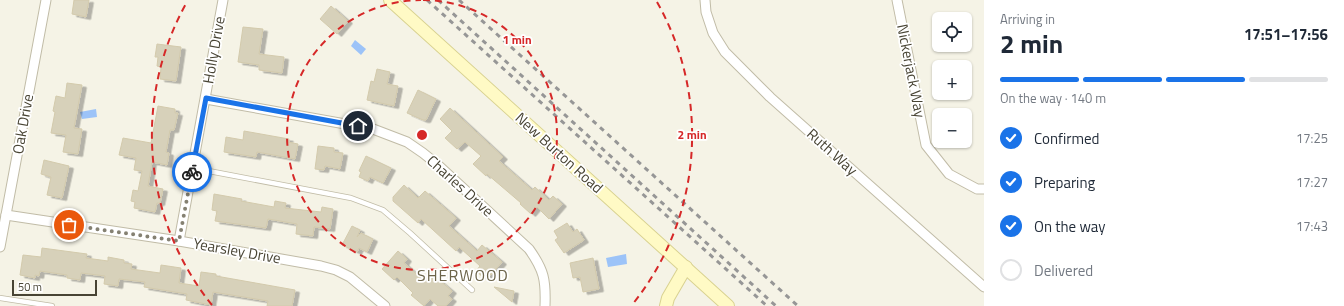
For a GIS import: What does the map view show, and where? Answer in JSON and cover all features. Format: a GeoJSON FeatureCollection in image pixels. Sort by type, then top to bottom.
{"type":"FeatureCollection","features":[{"type":"Feature","properties":{"kind":"street","name":"Oak Drive"},"geometry":{"type":"LineString","coordinates":[[0,247],[46,0]]}},
{"type":"Feature","properties":{"kind":"street","name":"Holly Drive"},"geometry":{"type":"LineString","coordinates":[[179,241],[223,0]]}},
{"type":"Feature","properties":{"kind":"street","name":"New Burton Road"},"geometry":{"type":"LineString","coordinates":[[390,0],[728,306]]}},
{"type":"Feature","properties":{"kind":"street","name":"Ruth Way"},"geometry":{"type":"LineString","coordinates":[[705,0],[706,12],[713,33],[725,52],[770,96],[984,288]]}},
{"type":"Feature","properties":{"kind":"street","name":"Nickerjack Way"},"geometry":{"type":"LineString","coordinates":[[897,0],[926,145],[949,174],[981,189]]}},
{"type":"Feature","properties":{"kind":"street","name":"Charles Drive"},"geometry":{"type":"LineString","coordinates":[[206,98],[374,129],[407,142],[438,165],[529,249],[539,263],[544,276],[545,306]]}},
{"type":"Feature","properties":{"kind":"street","name":"Yearsley Drive"},"geometry":{"type":"LineString","coordinates":[[6,215],[179,241],[300,262],[336,270],[350,277],[385,306]]}},
{"type":"Feature","properties":{"kind":"street"},"geometry":{"type":"LineString","coordinates":[[666,306],[668,298],[686,267]]}},
{"type":"Feature","properties":{"kind":"lane"},"geometry":{"type":"LineString","coordinates":[[193,168],[351,198],[383,210],[472,290]]}},
{"type":"Feature","properties":{"kind":"lane"},"geometry":{"type":"LineString","coordinates":[[0,298],[52,306]]}},
{"type":"Feature","properties":{"kind":"water"},"geometry":{"type":"Polygon","coordinates":[[[355,40],[366,49],[361,55],[351,46],[355,40]]]}},
{"type":"Feature","properties":{"kind":"water"},"geometry":{"type":"Polygon","coordinates":[[[96,109],[97,117],[82,119],[80,112],[96,109]]]}},
{"type":"Feature","properties":{"kind":"water"},"geometry":{"type":"Polygon","coordinates":[[[626,254],[627,264],[608,267],[606,258],[626,254]]]}},
{"type":"Feature","properties":{"kind":"building"},"geometry":{"type":"Polygon","coordinates":[[[74,0],[89,0],[86,17],[72,14],[74,0]]]}},
{"type":"Feature","properties":{"kind":"building"},"geometry":{"type":"Polygon","coordinates":[[[331,6],[348,21],[337,34],[320,19],[331,6]]]}},
{"type":"Feature","properties":{"kind":"building"},"geometry":{"type":"Polygon","coordinates":[[[243,27],[263,29],[259,54],[284,57],[282,73],[259,70],[259,65],[238,62],[243,27]]]}},
{"type":"Feature","properties":{"kind":"building"},"geometry":{"type":"Polygon","coordinates":[[[157,44],[181,47],[176,81],[160,79],[161,67],[157,66],[158,57],[155,57],[157,44]]]}},
{"type":"Feature","properties":{"kind":"building"},"geometry":{"type":"Polygon","coordinates":[[[377,69],[390,72],[387,84],[398,86],[394,106],[367,100],[371,81],[374,82],[377,69]]]}},
{"type":"Feature","properties":{"kind":"building"},"geometry":{"type":"Polygon","coordinates":[[[67,83],[82,85],[74,128],[82,129],[78,154],[63,152],[66,135],[51,133],[56,96],[65,98],[67,83]]]}},
{"type":"Feature","properties":{"kind":"building"},"geometry":{"type":"Polygon","coordinates":[[[418,90],[436,99],[426,120],[407,113],[418,90]]]}},
{"type":"Feature","properties":{"kind":"building"},"geometry":{"type":"Polygon","coordinates":[[[158,106],[175,109],[175,113],[178,113],[174,130],[170,130],[166,152],[169,153],[167,165],[152,162],[148,186],[163,189],[160,203],[157,203],[155,212],[134,208],[135,202],[131,201],[133,190],[138,191],[142,171],[134,170],[136,158],[119,155],[123,138],[151,143],[158,106]]]}},
{"type":"Feature","properties":{"kind":"building"},"geometry":{"type":"Polygon","coordinates":[[[450,108],[503,157],[499,161],[532,190],[535,187],[549,200],[553,196],[562,204],[549,219],[537,207],[531,214],[520,204],[521,203],[487,174],[486,176],[473,164],[481,156],[465,142],[457,149],[445,138],[452,131],[440,119],[450,108]]]}},
{"type":"Feature","properties":{"kind":"building"},"geometry":{"type":"Polygon","coordinates":[[[244,131],[289,139],[288,142],[298,144],[295,159],[257,152],[256,157],[224,152],[226,137],[243,140],[244,131]]]}},
{"type":"Feature","properties":{"kind":"building"},"geometry":{"type":"Polygon","coordinates":[[[318,146],[334,148],[334,152],[343,153],[340,169],[325,166],[324,170],[315,169],[318,146]]]}},
{"type":"Feature","properties":{"kind":"building"},"geometry":{"type":"Polygon","coordinates":[[[366,156],[391,168],[383,183],[370,177],[368,181],[359,177],[361,172],[359,171],[366,156]]]}},
{"type":"Feature","properties":{"kind":"building"},"geometry":{"type":"Polygon","coordinates":[[[44,160],[69,166],[62,198],[47,195],[51,177],[41,174],[44,160]]]}},
{"type":"Feature","properties":{"kind":"building"},"geometry":{"type":"Polygon","coordinates":[[[404,185],[418,198],[425,191],[456,218],[449,226],[477,251],[482,245],[502,262],[491,275],[489,274],[485,279],[476,271],[480,266],[459,247],[456,251],[421,219],[418,223],[393,201],[393,197],[404,185]]]}},
{"type":"Feature","properties":{"kind":"building"},"geometry":{"type":"Polygon","coordinates":[[[214,194],[274,207],[275,201],[286,203],[285,208],[321,212],[322,207],[333,209],[330,229],[314,227],[313,236],[296,234],[297,224],[268,219],[266,228],[215,221],[217,211],[212,210],[214,194]]]}},
{"type":"Feature","properties":{"kind":"building"},"geometry":{"type":"Polygon","coordinates":[[[567,223],[573,232],[577,229],[584,240],[564,253],[555,240],[558,238],[554,231],[567,223]]]}},
{"type":"Feature","properties":{"kind":"building"},"geometry":{"type":"Polygon","coordinates":[[[352,226],[360,230],[357,237],[361,233],[373,239],[367,252],[359,248],[357,252],[342,245],[352,226]]]}},
{"type":"Feature","properties":{"kind":"building"},"geometry":{"type":"Polygon","coordinates":[[[42,248],[87,254],[86,258],[108,261],[108,257],[124,260],[124,263],[132,264],[131,269],[160,273],[161,265],[181,268],[179,283],[199,286],[201,272],[295,290],[292,306],[267,306],[268,301],[213,292],[211,305],[186,300],[187,294],[144,287],[145,282],[119,279],[118,286],[104,284],[105,276],[81,273],[80,280],[67,278],[67,275],[40,271],[39,276],[35,275],[35,278],[20,275],[23,255],[41,257],[42,248]]]}},
{"type":"Feature","properties":{"kind":"building"},"geometry":{"type":"Polygon","coordinates":[[[398,251],[407,259],[404,263],[424,281],[431,273],[452,291],[448,296],[452,299],[446,306],[438,306],[430,299],[424,306],[411,295],[413,293],[397,277],[394,280],[382,269],[398,251]]]}},
{"type":"Feature","properties":{"kind":"building"},"geometry":{"type":"Polygon","coordinates":[[[593,258],[599,289],[583,292],[580,277],[573,278],[570,263],[593,258]]]}},
{"type":"Feature","properties":{"kind":"building"},"geometry":{"type":"Polygon","coordinates":[[[494,287],[514,291],[512,302],[494,287]]]}},
{"type":"Feature","properties":{"kind":"railway"},"geometry":{"type":"LineString","coordinates":[[427,0],[767,306]]}},
{"type":"Feature","properties":{"kind":"railway"},"geometry":{"type":"LineString","coordinates":[[438,0],[776,306]]}},
{"type":"Feature","properties":{"kind":"railway"},"geometry":{"type":"LineString","coordinates":[[459,0],[798,306]]}},
{"type":"Feature","properties":{"kind":"way so far"},"geometry":{"type":"LineString","coordinates":[[69,225],[179,241],[192,172]]}},
{"type":"Feature","properties":{"kind":"district","name":"SHERWOOD"},"geometry":{"type":"Point","coordinates":[463,275]}},
{"type":"Feature","properties":{"kind":"route"},"geometry":{"type":"LineString","coordinates":[[192,172],[206,98],[358,126]]}}]}
